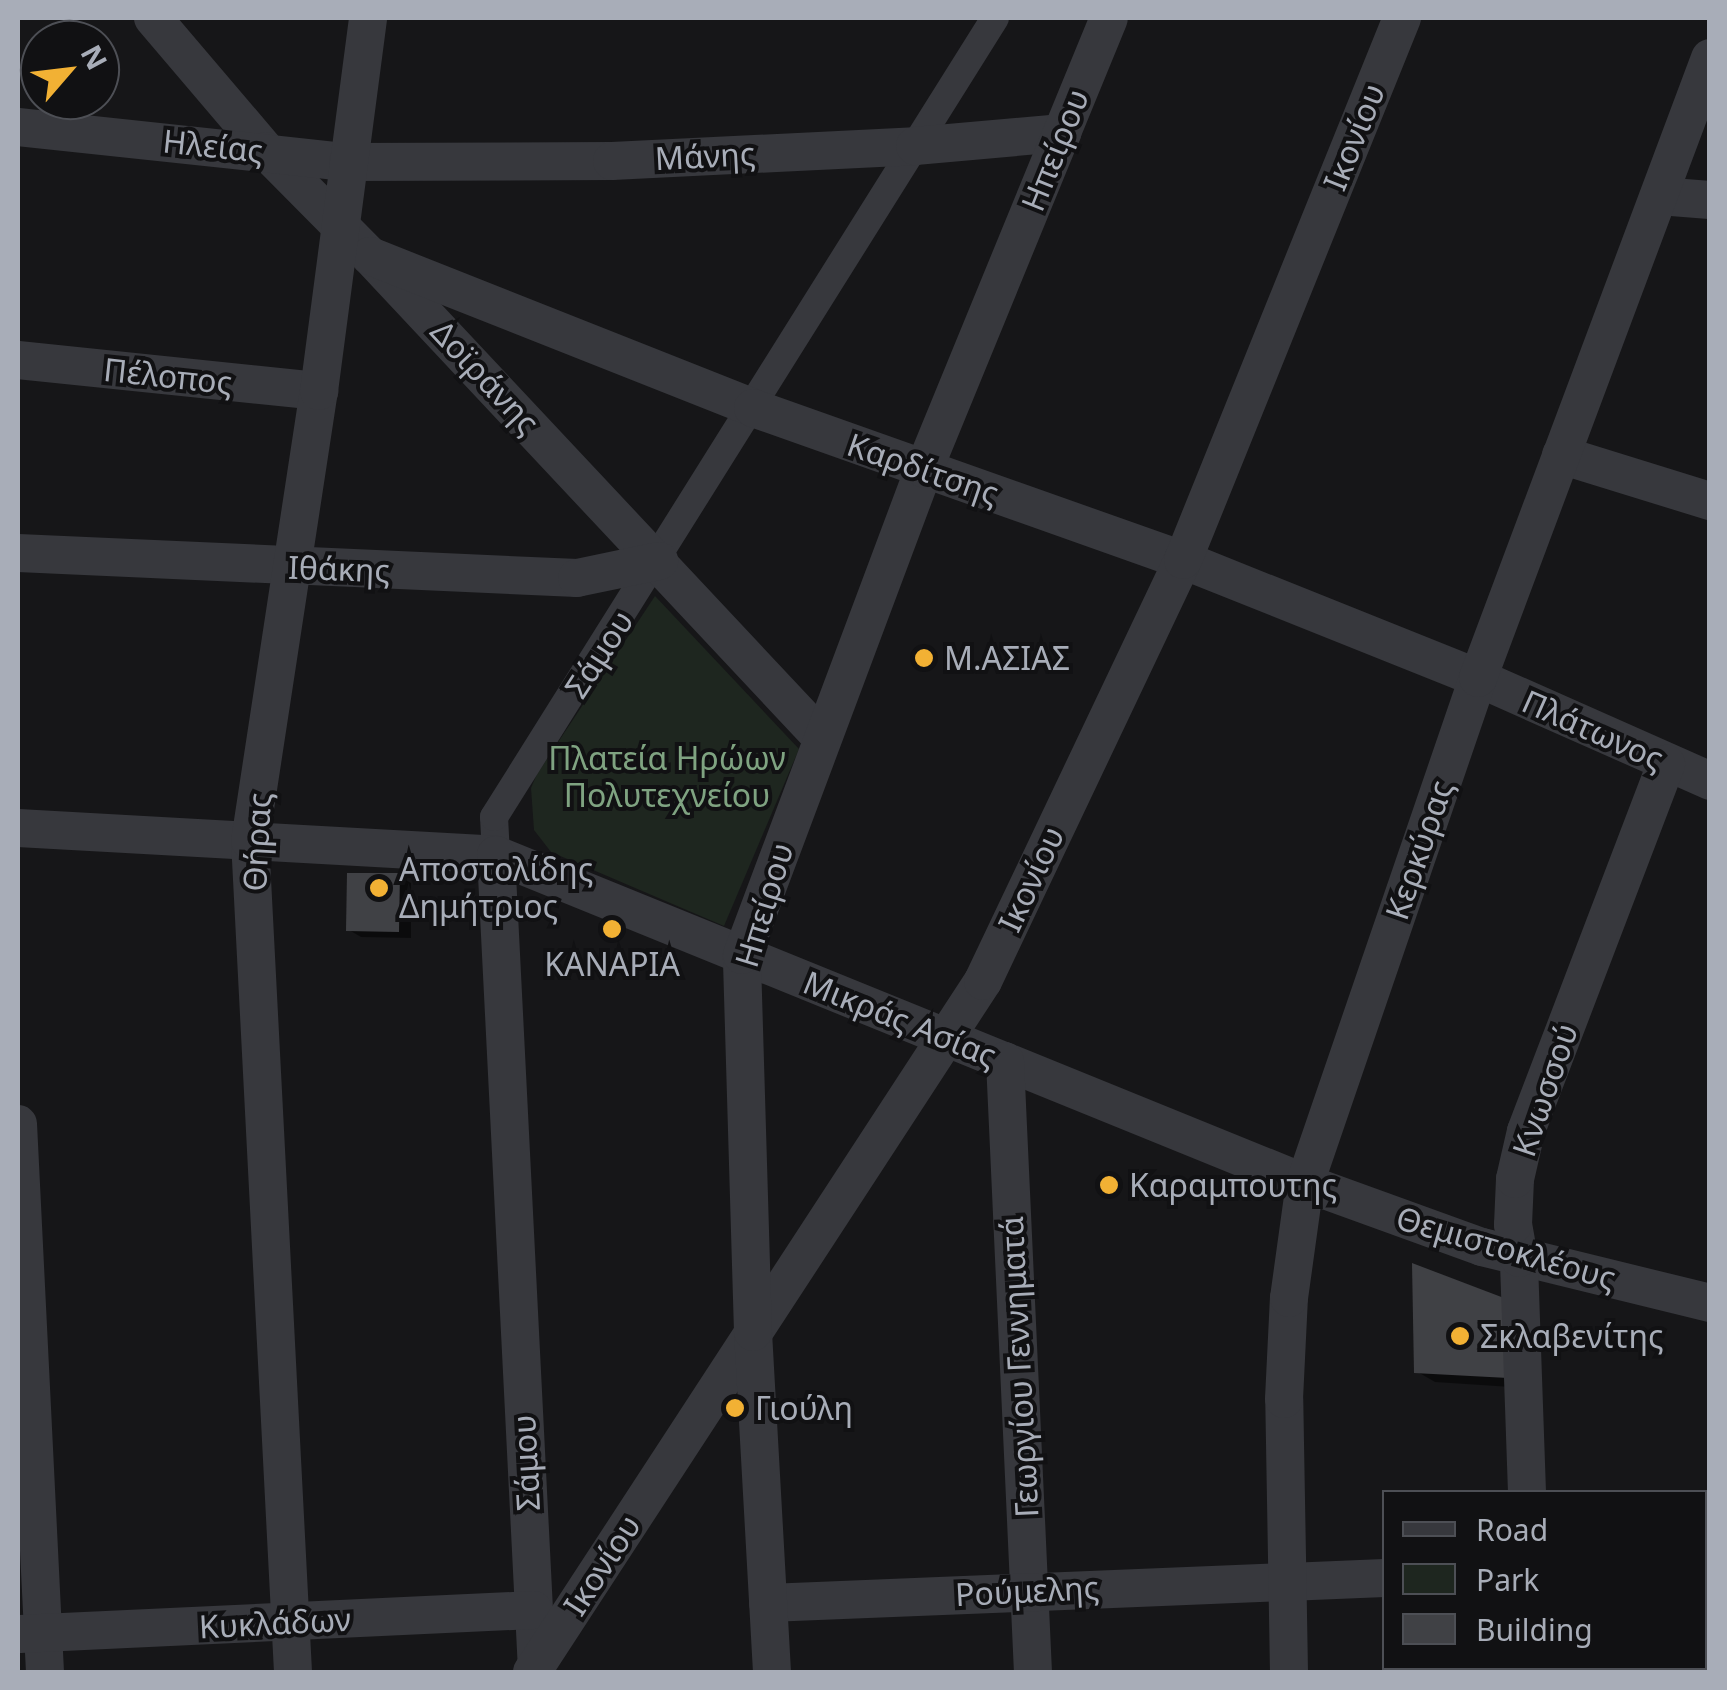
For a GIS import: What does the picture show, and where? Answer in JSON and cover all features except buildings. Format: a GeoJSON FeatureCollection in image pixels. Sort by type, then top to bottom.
{"type":"FeatureCollection","features":[{"type":"Feature","properties":{"kind":"street","name":"Δοϊράνης"},"geometry":{"type":"LineString","coordinates":[[153,18],[266,152],[370,256],[820,736]]}},
{"type":"Feature","properties":{"kind":"street","name":"Θήρας"},"geometry":{"type":"LineString","coordinates":[[292,1672],[250,841],[318,391],[368,18]]}},
{"type":"Feature","properties":{"kind":"street","name":"Σάμου"},"geometry":{"type":"LineString","coordinates":[[535,1670],[494,818],[659,561],[995,18]]}},
{"type":"Feature","properties":{"kind":"street","name":"Ηπείρου"},"geometry":{"type":"LineString","coordinates":[[772,1672],[753,1332],[742,954],[820,736],[924,469],[1109,18]]}},
{"type":"Feature","properties":{"kind":"street","name":"Ικονίου"},"geometry":{"type":"LineString","coordinates":[[535,1670],[983,981],[1183,560],[1402,18]]}},
{"type":"Feature","properties":{"kind":"street","name":"Κερκύρας"},"geometry":{"type":"LineString","coordinates":[[1288,1672],[1284,1399],[1289,1298],[1304,1183],[1478,678],[1710,58]]}},
{"type":"Feature","properties":{"kind":"street","name":"Ηλείας"},"geometry":{"type":"LineString","coordinates":[[18,126],[348,162]]}},
{"type":"Feature","properties":{"kind":"street","name":"Μάνης"},"geometry":{"type":"LineString","coordinates":[[348,162],[612,160],[915,146],[1062,133]]}},
{"type":"Feature","properties":{"kind":"street"},"geometry":{"type":"LineString","coordinates":[[1659,196],[1710,200]]}},
{"type":"Feature","properties":{"kind":"street","name":"Καρδίτσης"},"geometry":{"type":"LineString","coordinates":[[370,256],[753,408],[1183,560],[1478,678]]}},
{"type":"Feature","properties":{"kind":"street","name":"Πέλοπος"},"geometry":{"type":"LineString","coordinates":[[18,360],[318,391]]}},
{"type":"Feature","properties":{"kind":"street"},"geometry":{"type":"LineString","coordinates":[[1561,454],[1710,502]]}},
{"type":"Feature","properties":{"kind":"street","name":"Ιθάκης"},"geometry":{"type":"LineString","coordinates":[[18,553],[577,578],[659,561]]}},
{"type":"Feature","properties":{"kind":"street","name":"Πλάτωνος"},"geometry":{"type":"LineString","coordinates":[[1478,678],[1710,781]]}},
{"type":"Feature","properties":{"kind":"street","name":"Κνωσσού"},"geometry":{"type":"LineString","coordinates":[[1527,1490],[1514,1180],[1526,1131],[1666,764]]}},
{"type":"Feature","properties":{"kind":"street","name":"Μικράς Ασίας"},"geometry":{"type":"LineString","coordinates":[[18,828],[496,855],[1304,1183]]}},
{"type":"Feature","properties":{"kind":"street","name":"Γεωργίου Γεννηματά"},"geometry":{"type":"LineString","coordinates":[[1005,1061],[1033,1672]]}},
{"type":"Feature","properties":{"kind":"street"},"geometry":{"type":"LineString","coordinates":[[18,1124],[30,1633],[45,1672]]}},
{"type":"Feature","properties":{"kind":"street","name":"Θεμιστοκλέους"},"geometry":{"type":"LineString","coordinates":[[1304,1183],[1519,1258],[1710,1303]]}},
{"type":"Feature","properties":{"kind":"street","name":"Ρούμελης"},"geometry":{"type":"LineString","coordinates":[[768,1603],[1382,1578]]}},
{"type":"Feature","properties":{"kind":"street","name":"Κυκλάδων"},"geometry":{"type":"LineString","coordinates":[[30,1633],[533,1610]]}},
{"type":"Feature","properties":{"kind":"green space","name":"Πλατεία Ηρώων Πολυτεχνείου"},"geometry":{"type":"Polygon","coordinates":[[[655,596],[799,749],[724,926],[551,852],[534,830],[531,788],[537,774],[655,596]]]}},
{"type":"Feature","properties":{"kind":"place","name":"Μ.ΑΣΙΑΣ"},"geometry":{"type":"Point","coordinates":[924,658]}},
{"type":"Feature","properties":{"kind":"place","name":"Αποστολίδης Δημήτριος"},"geometry":{"type":"Point","coordinates":[379,888]}},
{"type":"Feature","properties":{"kind":"place","name":"ΚΑΝΑΡΙΑ"},"geometry":{"type":"Point","coordinates":[612,929]}},
{"type":"Feature","properties":{"kind":"place","name":"Καραμπουτης"},"geometry":{"type":"Point","coordinates":[1109,1185]}},
{"type":"Feature","properties":{"kind":"place","name":"Σκλαβενίτης"},"geometry":{"type":"Point","coordinates":[1460,1336]}},
{"type":"Feature","properties":{"kind":"place","name":"Γιούλη"},"geometry":{"type":"Point","coordinates":[735,1408]}}]}
